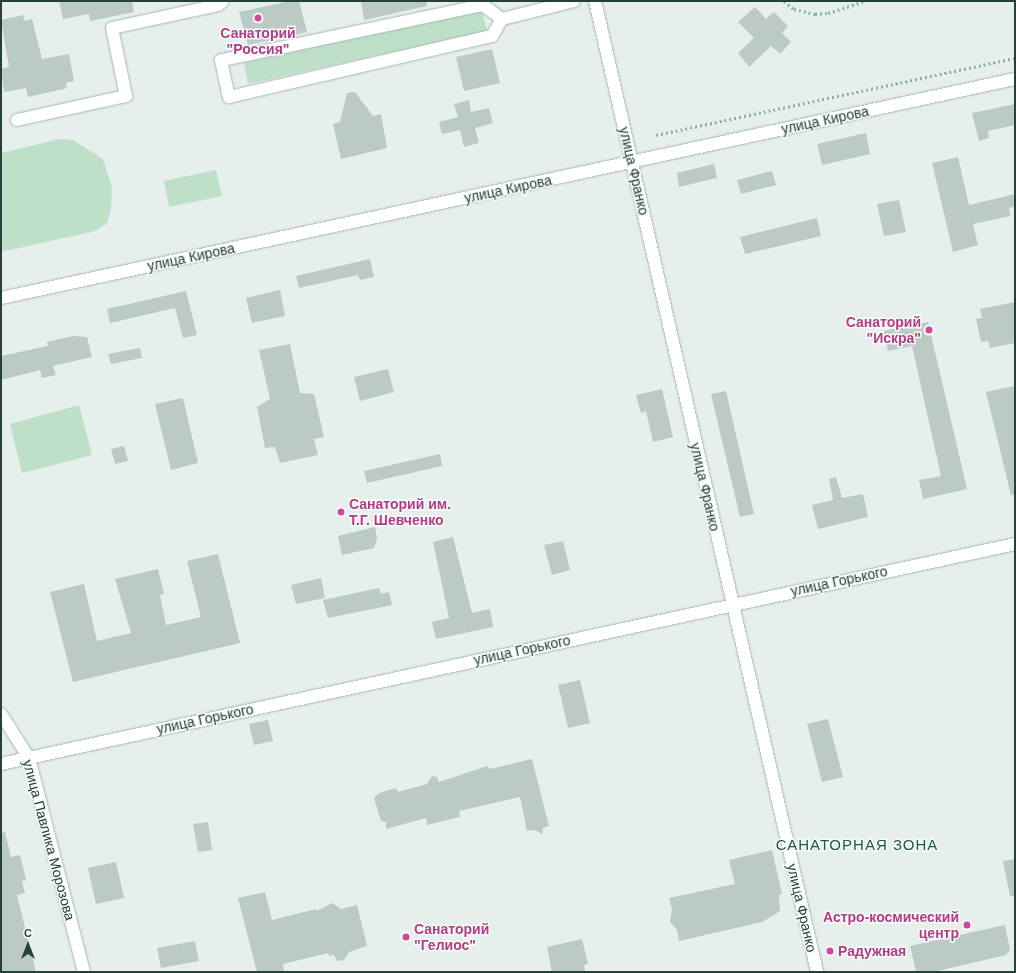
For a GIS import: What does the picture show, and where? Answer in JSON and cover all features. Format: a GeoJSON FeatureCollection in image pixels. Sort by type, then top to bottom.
{"type":"FeatureCollection","features":[{"type":"Feature","properties":{"kind":"street"},"geometry":{"type":"LineString","coordinates":[[17,120],[126,96],[112,28],[218,5],[223,1]]}},
{"type":"Feature","properties":{"kind":"street"},"geometry":{"type":"LineString","coordinates":[[502,19],[483,5],[221,60],[229,97],[492,36],[502,19],[574,1]]}},
{"type":"Feature","properties":{"kind":"street","name":"улица Франко"},"geometry":{"type":"LineString","coordinates":[[595,1],[633,162],[731,604],[817,972]]}},
{"type":"Feature","properties":{"kind":"street","name":"улица Кирова"},"geometry":{"type":"LineString","coordinates":[[1,298],[1015,79]]}},
{"type":"Feature","properties":{"kind":"street","name":"улица Горького"},"geometry":{"type":"LineString","coordinates":[[1,764],[731,604],[1015,544]]}},
{"type":"Feature","properties":{"kind":"street","name":"улица Павлика Морозова"},"geometry":{"type":"LineString","coordinates":[[1,714],[29,758],[84,972]]}},
{"type":"Feature","properties":{"kind":"path"},"geometry":{"type":"LineString","coordinates":[[784,1],[794,10],[815,14],[828,13],[864,1]]}},
{"type":"Feature","properties":{"kind":"path"},"geometry":{"type":"LineString","coordinates":[[656,135],[1015,58]]}},
{"type":"Feature","properties":{"kind":"green space"},"geometry":{"type":"Polygon","coordinates":[[[482,10],[487,31],[248,84],[244,63],[482,10]]]}},
{"type":"Feature","properties":{"kind":"green space"},"geometry":{"type":"Polygon","coordinates":[[[60,139],[73,140],[103,159],[112,188],[111,208],[107,223],[95,231],[1,252],[1,153],[60,139]]]}},
{"type":"Feature","properties":{"kind":"green space"},"geometry":{"type":"Polygon","coordinates":[[[216,170],[222,196],[169,207],[164,181],[216,170]]]}},
{"type":"Feature","properties":{"kind":"green space"},"geometry":{"type":"Polygon","coordinates":[[[79,405],[92,455],[22,473],[10,424],[79,405]]]}},
{"type":"Feature","properties":{"kind":"building"},"geometry":{"type":"Polygon","coordinates":[[[59,1],[132,1],[134,12],[90,21],[89,14],[63,19],[59,1]]]}},
{"type":"Feature","properties":{"kind":"building"},"geometry":{"type":"Polygon","coordinates":[[[291,1],[299,1],[307,32],[248,45],[239,12],[291,1]]]}},
{"type":"Feature","properties":{"kind":"building"},"geometry":{"type":"Polygon","coordinates":[[[361,1],[426,1],[427,6],[364,20],[361,1]]]}},
{"type":"Feature","properties":{"kind":"building"},"geometry":{"type":"Polygon","coordinates":[[[755,7],[766,19],[774,12],[788,26],[782,33],[791,42],[780,54],[771,46],[749,67],[738,53],[754,38],[738,22],[755,7]]]}},
{"type":"Feature","properties":{"kind":"building"},"geometry":{"type":"Polygon","coordinates":[[[23,15],[25,21],[32,19],[42,59],[69,54],[74,81],[66,83],[67,88],[28,97],[26,88],[4,92],[1,69],[9,67],[1,20],[23,15]]]}},
{"type":"Feature","properties":{"kind":"building"},"geometry":{"type":"Polygon","coordinates":[[[492,49],[500,83],[464,91],[456,57],[492,49]]]}},
{"type":"Feature","properties":{"kind":"building"},"geometry":{"type":"Polygon","coordinates":[[[355,92],[373,116],[381,114],[387,148],[341,159],[333,124],[340,122],[347,93],[355,92]]]}},
{"type":"Feature","properties":{"kind":"building"},"geometry":{"type":"Polygon","coordinates":[[[469,100],[471,112],[489,108],[493,123],[475,128],[479,143],[464,147],[460,130],[442,134],[439,122],[458,117],[454,104],[469,100]]]}},
{"type":"Feature","properties":{"kind":"building"},"geometry":{"type":"Polygon","coordinates":[[[1015,104],[1015,125],[988,131],[989,138],[979,141],[972,113],[1015,104]]]}},
{"type":"Feature","properties":{"kind":"building"},"geometry":{"type":"Polygon","coordinates":[[[866,133],[870,154],[822,165],[817,144],[866,133]]]}},
{"type":"Feature","properties":{"kind":"building"},"geometry":{"type":"Polygon","coordinates":[[[958,157],[969,205],[1015,194],[1015,206],[1009,208],[1010,216],[973,224],[978,245],[953,252],[932,163],[958,157]]]}},
{"type":"Feature","properties":{"kind":"building"},"geometry":{"type":"Polygon","coordinates":[[[714,164],[717,178],[679,187],[677,173],[714,164]]]}},
{"type":"Feature","properties":{"kind":"building"},"geometry":{"type":"Polygon","coordinates":[[[772,171],[776,185],[741,194],[737,180],[772,171]]]}},
{"type":"Feature","properties":{"kind":"building"},"geometry":{"type":"Polygon","coordinates":[[[899,200],[906,232],[884,236],[877,204],[899,200]]]}},
{"type":"Feature","properties":{"kind":"building"},"geometry":{"type":"Polygon","coordinates":[[[817,218],[821,236],[745,254],[740,237],[817,218]]]}},
{"type":"Feature","properties":{"kind":"building"},"geometry":{"type":"Polygon","coordinates":[[[370,259],[374,277],[360,280],[358,275],[299,288],[296,276],[370,259]]]}},
{"type":"Feature","properties":{"kind":"building"},"geometry":{"type":"Polygon","coordinates":[[[280,290],[285,316],[252,323],[246,298],[280,290]]]}},
{"type":"Feature","properties":{"kind":"building"},"geometry":{"type":"Polygon","coordinates":[[[186,291],[197,335],[183,338],[175,308],[110,323],[107,309],[186,291]]]}},
{"type":"Feature","properties":{"kind":"building"},"geometry":{"type":"Polygon","coordinates":[[[1015,302],[1015,343],[990,348],[988,341],[981,342],[976,319],[982,318],[980,309],[1015,302]]]}},
{"type":"Feature","properties":{"kind":"building"},"geometry":{"type":"Polygon","coordinates":[[[928,322],[967,489],[923,499],[919,480],[941,476],[912,346],[888,351],[883,331],[928,322]]]}},
{"type":"Feature","properties":{"kind":"building"},"geometry":{"type":"Polygon","coordinates":[[[73,336],[87,337],[92,357],[53,366],[56,375],[42,378],[40,370],[1,380],[1,356],[48,346],[47,342],[73,336]]]}},
{"type":"Feature","properties":{"kind":"building"},"geometry":{"type":"Polygon","coordinates":[[[290,344],[300,393],[314,394],[324,437],[314,439],[318,455],[280,463],[275,447],[265,448],[257,407],[270,399],[259,350],[290,344]]]}},
{"type":"Feature","properties":{"kind":"building"},"geometry":{"type":"Polygon","coordinates":[[[140,348],[142,358],[111,364],[108,354],[140,348]]]}},
{"type":"Feature","properties":{"kind":"building"},"geometry":{"type":"Polygon","coordinates":[[[388,369],[394,392],[360,401],[354,377],[388,369]]]}},
{"type":"Feature","properties":{"kind":"building"},"geometry":{"type":"Polygon","coordinates":[[[1014,386],[1015,495],[1011,495],[986,392],[1014,386]]]}},
{"type":"Feature","properties":{"kind":"building"},"geometry":{"type":"Polygon","coordinates":[[[662,389],[673,437],[653,442],[646,411],[641,413],[636,395],[662,389]]]}},
{"type":"Feature","properties":{"kind":"building"},"geometry":{"type":"Polygon","coordinates":[[[726,391],[754,514],[740,517],[711,394],[726,391]]]}},
{"type":"Feature","properties":{"kind":"building"},"geometry":{"type":"Polygon","coordinates":[[[183,398],[198,463],[171,470],[155,404],[183,398]]]}},
{"type":"Feature","properties":{"kind":"building"},"geometry":{"type":"Polygon","coordinates":[[[124,446],[128,461],[115,464],[111,449],[124,446]]]}},
{"type":"Feature","properties":{"kind":"building"},"geometry":{"type":"Polygon","coordinates":[[[440,454],[442,466],[367,483],[364,471],[440,454]]]}},
{"type":"Feature","properties":{"kind":"building"},"geometry":{"type":"Polygon","coordinates":[[[836,477],[842,498],[863,494],[868,517],[818,529],[812,505],[833,500],[829,479],[836,477]]]}},
{"type":"Feature","properties":{"kind":"building"},"geometry":{"type":"Polygon","coordinates":[[[375,527],[377,538],[374,548],[342,555],[338,536],[375,527]]]}},
{"type":"Feature","properties":{"kind":"building"},"geometry":{"type":"Polygon","coordinates":[[[453,537],[472,613],[490,609],[493,627],[436,639],[432,622],[449,618],[433,542],[453,537]]]}},
{"type":"Feature","properties":{"kind":"building"},"geometry":{"type":"Polygon","coordinates":[[[563,541],[570,570],[552,575],[544,545],[563,541]]]}},
{"type":"Feature","properties":{"kind":"building"},"geometry":{"type":"Polygon","coordinates":[[[218,554],[240,643],[73,682],[50,592],[84,584],[97,641],[131,633],[115,579],[158,569],[164,594],[160,595],[166,625],[201,617],[187,561],[218,554]]]}},
{"type":"Feature","properties":{"kind":"building"},"geometry":{"type":"Polygon","coordinates":[[[321,578],[325,598],[296,604],[291,585],[321,578]]]}},
{"type":"Feature","properties":{"kind":"building"},"geometry":{"type":"Polygon","coordinates":[[[379,588],[381,594],[389,592],[392,605],[328,618],[323,600],[379,588]]]}},
{"type":"Feature","properties":{"kind":"building"},"geometry":{"type":"Polygon","coordinates":[[[580,680],[590,723],[568,728],[558,685],[580,680]]]}},
{"type":"Feature","properties":{"kind":"building"},"geometry":{"type":"Polygon","coordinates":[[[828,719],[843,777],[822,782],[807,724],[828,719]]]}},
{"type":"Feature","properties":{"kind":"building"},"geometry":{"type":"Polygon","coordinates":[[[268,720],[273,741],[254,745],[249,724],[268,720]]]}},
{"type":"Feature","properties":{"kind":"building"},"geometry":{"type":"Polygon","coordinates":[[[532,759],[549,826],[543,828],[542,834],[535,830],[527,831],[520,797],[459,811],[460,817],[427,825],[426,818],[386,829],[386,822],[381,821],[374,798],[379,793],[396,788],[398,792],[427,784],[432,776],[437,777],[439,782],[487,766],[490,769],[532,759]]]}},
{"type":"Feature","properties":{"kind":"building"},"geometry":{"type":"Polygon","coordinates":[[[208,822],[212,850],[198,852],[193,824],[208,822]]]}},
{"type":"Feature","properties":{"kind":"building"},"geometry":{"type":"Polygon","coordinates":[[[5,832],[11,857],[20,855],[26,880],[22,881],[25,893],[17,895],[36,972],[1,972],[1,833],[5,832]]]}},
{"type":"Feature","properties":{"kind":"building"},"geometry":{"type":"Polygon","coordinates":[[[772,850],[782,894],[779,895],[780,910],[776,914],[762,922],[679,941],[677,930],[670,922],[672,910],[669,898],[735,884],[729,860],[772,850]]]}},
{"type":"Feature","properties":{"kind":"building"},"geometry":{"type":"Polygon","coordinates":[[[1015,859],[1015,896],[1010,896],[1003,861],[1015,859]]]}},
{"type":"Feature","properties":{"kind":"building"},"geometry":{"type":"Polygon","coordinates":[[[116,862],[124,898],[96,904],[88,868],[116,862]]]}},
{"type":"Feature","properties":{"kind":"building"},"geometry":{"type":"Polygon","coordinates":[[[265,892],[272,920],[316,909],[317,911],[332,903],[341,909],[357,905],[367,946],[349,952],[344,960],[337,961],[334,955],[329,956],[328,953],[283,964],[284,972],[257,972],[238,898],[265,892]]]}},
{"type":"Feature","properties":{"kind":"building"},"geometry":{"type":"Polygon","coordinates":[[[1005,925],[1010,950],[1006,955],[933,972],[916,971],[910,946],[1005,925]]]}},
{"type":"Feature","properties":{"kind":"building"},"geometry":{"type":"Polygon","coordinates":[[[582,939],[588,964],[584,965],[585,972],[552,972],[547,947],[582,939]]]}},
{"type":"Feature","properties":{"kind":"building"},"geometry":{"type":"Polygon","coordinates":[[[195,941],[199,961],[161,968],[157,948],[195,941]]]}},
{"type":"Feature","properties":{"kind":"place","name":"Санаторий \"Россия\""},"geometry":{"type":"Point","coordinates":[258,18]}},
{"type":"Feature","properties":{"kind":"place","name":"Санаторий \"Искра\""},"geometry":{"type":"Point","coordinates":[929,330]}},
{"type":"Feature","properties":{"kind":"place","name":"Санаторий им. Т.Г. Шевченко"},"geometry":{"type":"Point","coordinates":[341,512]}},
{"type":"Feature","properties":{"kind":"place","name":"Астро-космический центр"},"geometry":{"type":"Point","coordinates":[967,925]}},
{"type":"Feature","properties":{"kind":"place","name":"Санаторий \"Гелиос\""},"geometry":{"type":"Point","coordinates":[406,937]}},
{"type":"Feature","properties":{"kind":"place","name":"Радужная"},"geometry":{"type":"Point","coordinates":[830,951]}},
{"type":"Feature","properties":{"kind":"district","name":"САНАТОРНАЯ ЗОНА"},"geometry":{"type":"Point","coordinates":[857,845]}}]}
